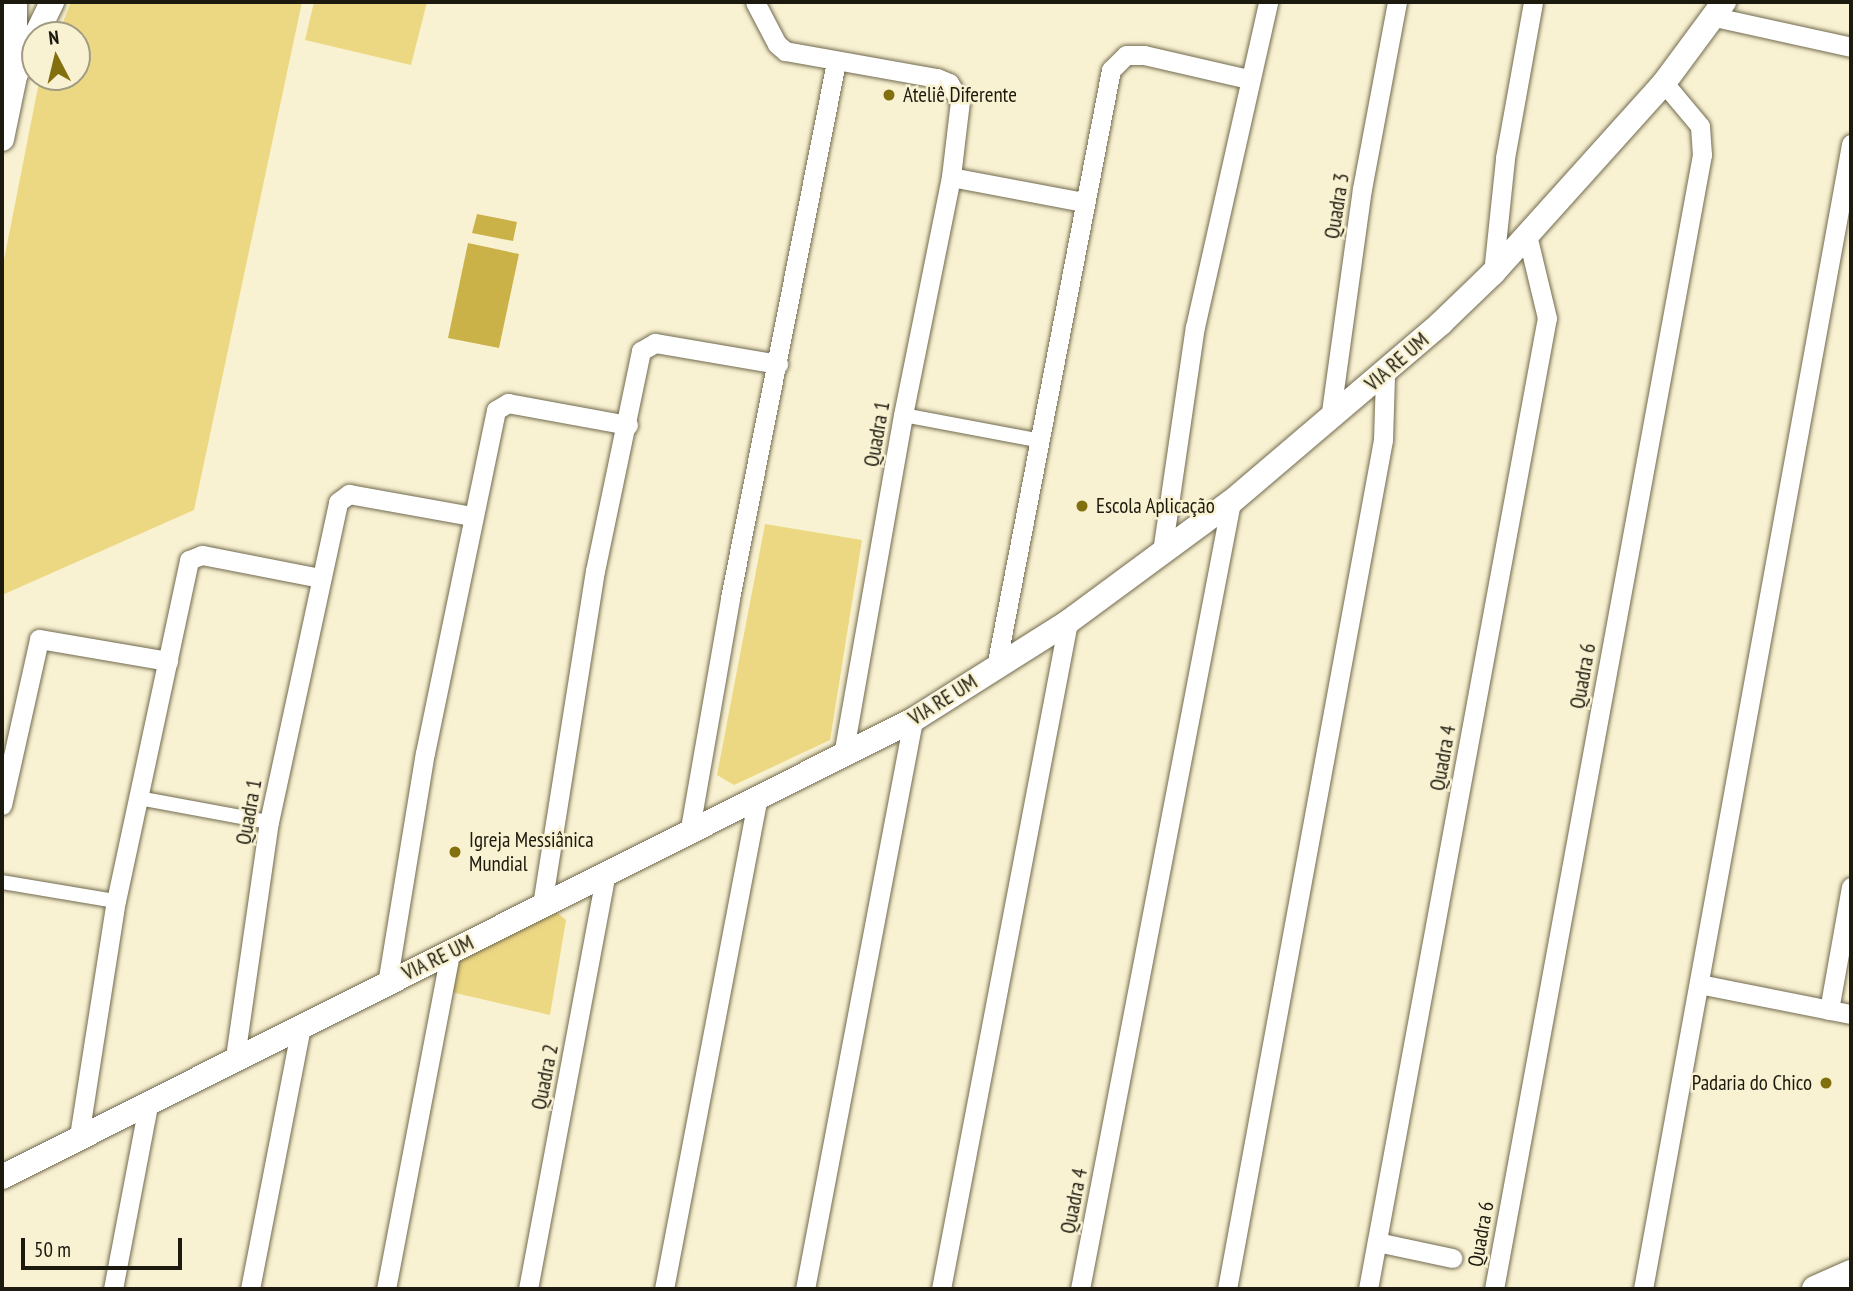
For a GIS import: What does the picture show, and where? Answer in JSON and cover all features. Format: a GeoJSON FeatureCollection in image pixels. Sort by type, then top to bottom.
{"type":"FeatureCollection","features":[{"type":"Feature","properties":{"kind":"main road"},"geometry":{"type":"LineString","coordinates":[[1815,1289],[1851,1273]]}},
{"type":"Feature","properties":{"kind":"street"},"geometry":{"type":"LineString","coordinates":[[2,139],[15,76],[15,2]]}},
{"type":"Feature","properties":{"kind":"street"},"geometry":{"type":"LineString","coordinates":[[42,21],[52,2]]}},
{"type":"Feature","properties":{"kind":"street"},"geometry":{"type":"LineString","coordinates":[[689,834],[836,62],[785,51],[777,44],[755,2]]}},
{"type":"Feature","properties":{"kind":"street"},"geometry":{"type":"LineString","coordinates":[[1162,552],[1195,327],[1248,79],[1268,2]]}},
{"type":"Feature","properties":{"kind":"street","name":"Quadra 3"},"geometry":{"type":"LineString","coordinates":[[1330,419],[1362,189],[1397,2]]}},
{"type":"Feature","properties":{"kind":"street"},"geometry":{"type":"LineString","coordinates":[[1493,274],[1505,158],[1533,2]]}},
{"type":"Feature","properties":{"kind":"street"},"geometry":{"type":"LineString","coordinates":[[1719,9],[1851,47]]}},
{"type":"Feature","properties":{"kind":"street","name":"VIA RE UM"},"geometry":{"type":"LineString","coordinates":[[2,1177],[235,1057],[450,954],[606,873],[757,802],[914,720],[1068,622],[1231,502],[1385,375],[1493,274],[1664,83],[1719,9]]}},
{"type":"Feature","properties":{"kind":"street"},"geometry":{"type":"LineString","coordinates":[[996,667],[1037,440],[1111,70],[1117,60],[1126,55],[1144,55],[1248,79]]}},
{"type":"Feature","properties":{"kind":"street","name":"Quadra 1"},"geometry":{"type":"LineString","coordinates":[[836,62],[949,83],[960,101],[961,120],[903,415],[843,756]]}},
{"type":"Feature","properties":{"kind":"street"},"geometry":{"type":"LineString","coordinates":[[15,76],[21,64]]}},
{"type":"Feature","properties":{"kind":"street","name":"Quadra 6"},"geometry":{"type":"LineString","coordinates":[[1494,1289],[1702,155],[1700,126],[1664,83]]}},
{"type":"Feature","properties":{"kind":"street"},"geometry":{"type":"LineString","coordinates":[[1643,1289],[1851,144]]}},
{"type":"Feature","properties":{"kind":"street"},"geometry":{"type":"LineString","coordinates":[[951,177],[1083,202]]}},
{"type":"Feature","properties":{"kind":"street","name":"Quadra 4"},"geometry":{"type":"LineString","coordinates":[[1368,1289],[1547,318],[1527,235]]}},
{"type":"Feature","properties":{"kind":"street"},"geometry":{"type":"LineString","coordinates":[[542,905],[595,571],[628,425],[641,351],[648,344],[778,364]]}},
{"type":"Feature","properties":{"kind":"street"},"geometry":{"type":"LineString","coordinates":[[1227,1289],[1383,440],[1385,375]]}},
{"type":"Feature","properties":{"kind":"street"},"geometry":{"type":"LineString","coordinates":[[387,984],[425,752],[471,516],[496,410],[503,403],[628,425]]}},
{"type":"Feature","properties":{"kind":"street"},"geometry":{"type":"LineString","coordinates":[[903,415],[1037,440]]}},
{"type":"Feature","properties":{"kind":"street","name":"Quadra 1"},"geometry":{"type":"LineString","coordinates":[[235,1057],[269,822],[338,502],[345,495],[471,516]]}},
{"type":"Feature","properties":{"kind":"street","name":"Quadra 4"},"geometry":{"type":"LineString","coordinates":[[1080,1289],[1231,502]]}},
{"type":"Feature","properties":{"kind":"street"},"geometry":{"type":"LineString","coordinates":[[79,1136],[116,901],[167,661],[193,557],[320,578]]}},
{"type":"Feature","properties":{"kind":"street"},"geometry":{"type":"LineString","coordinates":[[942,1289],[1068,622]]}},
{"type":"Feature","properties":{"kind":"street"},"geometry":{"type":"LineString","coordinates":[[2,805],[39,639],[167,661]]}},
{"type":"Feature","properties":{"kind":"street"},"geometry":{"type":"LineString","coordinates":[[805,1289],[914,720]]}},
{"type":"Feature","properties":{"kind":"street"},"geometry":{"type":"LineString","coordinates":[[138,798],[269,822]]}},
{"type":"Feature","properties":{"kind":"street"},"geometry":{"type":"LineString","coordinates":[[664,1289],[757,802]]}},
{"type":"Feature","properties":{"kind":"street","name":"Quadra 2"},"geometry":{"type":"LineString","coordinates":[[528,1289],[606,873]]}},
{"type":"Feature","properties":{"kind":"street"},"geometry":{"type":"LineString","coordinates":[[2,883],[116,901]]}},
{"type":"Feature","properties":{"kind":"street"},"geometry":{"type":"LineString","coordinates":[[1829,1010],[1851,887]]}},
{"type":"Feature","properties":{"kind":"street"},"geometry":{"type":"LineString","coordinates":[[386,1289],[450,954]]}},
{"type":"Feature","properties":{"kind":"street"},"geometry":{"type":"LineString","coordinates":[[1699,984],[1851,1014]]}},
{"type":"Feature","properties":{"kind":"street"},"geometry":{"type":"LineString","coordinates":[[250,1289],[301,1026]]}},
{"type":"Feature","properties":{"kind":"street"},"geometry":{"type":"LineString","coordinates":[[113,1289],[149,1100]]}},
{"type":"Feature","properties":{"kind":"street"},"geometry":{"type":"LineString","coordinates":[[1377,1242],[1452,1258]]}},
{"type":"Feature","properties":{"kind":"shaded area"},"geometry":{"type":"Polygon","coordinates":[[[71,2],[302,2],[194,510],[2,595],[2,270],[37,91],[91,91],[91,21],[64,21],[71,2]]]}},
{"type":"Feature","properties":{"kind":"shaded area"},"geometry":{"type":"Polygon","coordinates":[[[314,2],[427,2],[411,65],[305,40],[314,2]]]}},
{"type":"Feature","properties":{"kind":"shaded area"},"geometry":{"type":"Polygon","coordinates":[[[477,214],[517,222],[513,241],[472,233],[477,214]]]}},
{"type":"Feature","properties":{"kind":"shaded area"},"geometry":{"type":"Polygon","coordinates":[[[468,243],[519,254],[499,348],[448,338],[468,243]]]}},
{"type":"Feature","properties":{"kind":"shaded area"},"geometry":{"type":"Polygon","coordinates":[[[765,524],[862,540],[830,740],[734,785],[717,775],[765,524]]]}},
{"type":"Feature","properties":{"kind":"shaded area"},"geometry":{"type":"Polygon","coordinates":[[[554,910],[566,920],[550,1015],[447,991],[455,962],[554,910]]]}},
{"type":"Feature","properties":{"kind":"place","name":"Ateliê Diferente"},"geometry":{"type":"Point","coordinates":[889,95]}},
{"type":"Feature","properties":{"kind":"place","name":"Escola Aplicação"},"geometry":{"type":"Point","coordinates":[1082,506]}},
{"type":"Feature","properties":{"kind":"place","name":"Igreja Messiânica Mundial"},"geometry":{"type":"Point","coordinates":[455,852]}},
{"type":"Feature","properties":{"kind":"place","name":"Padaria do Chico"},"geometry":{"type":"Point","coordinates":[1826,1083]}}]}
